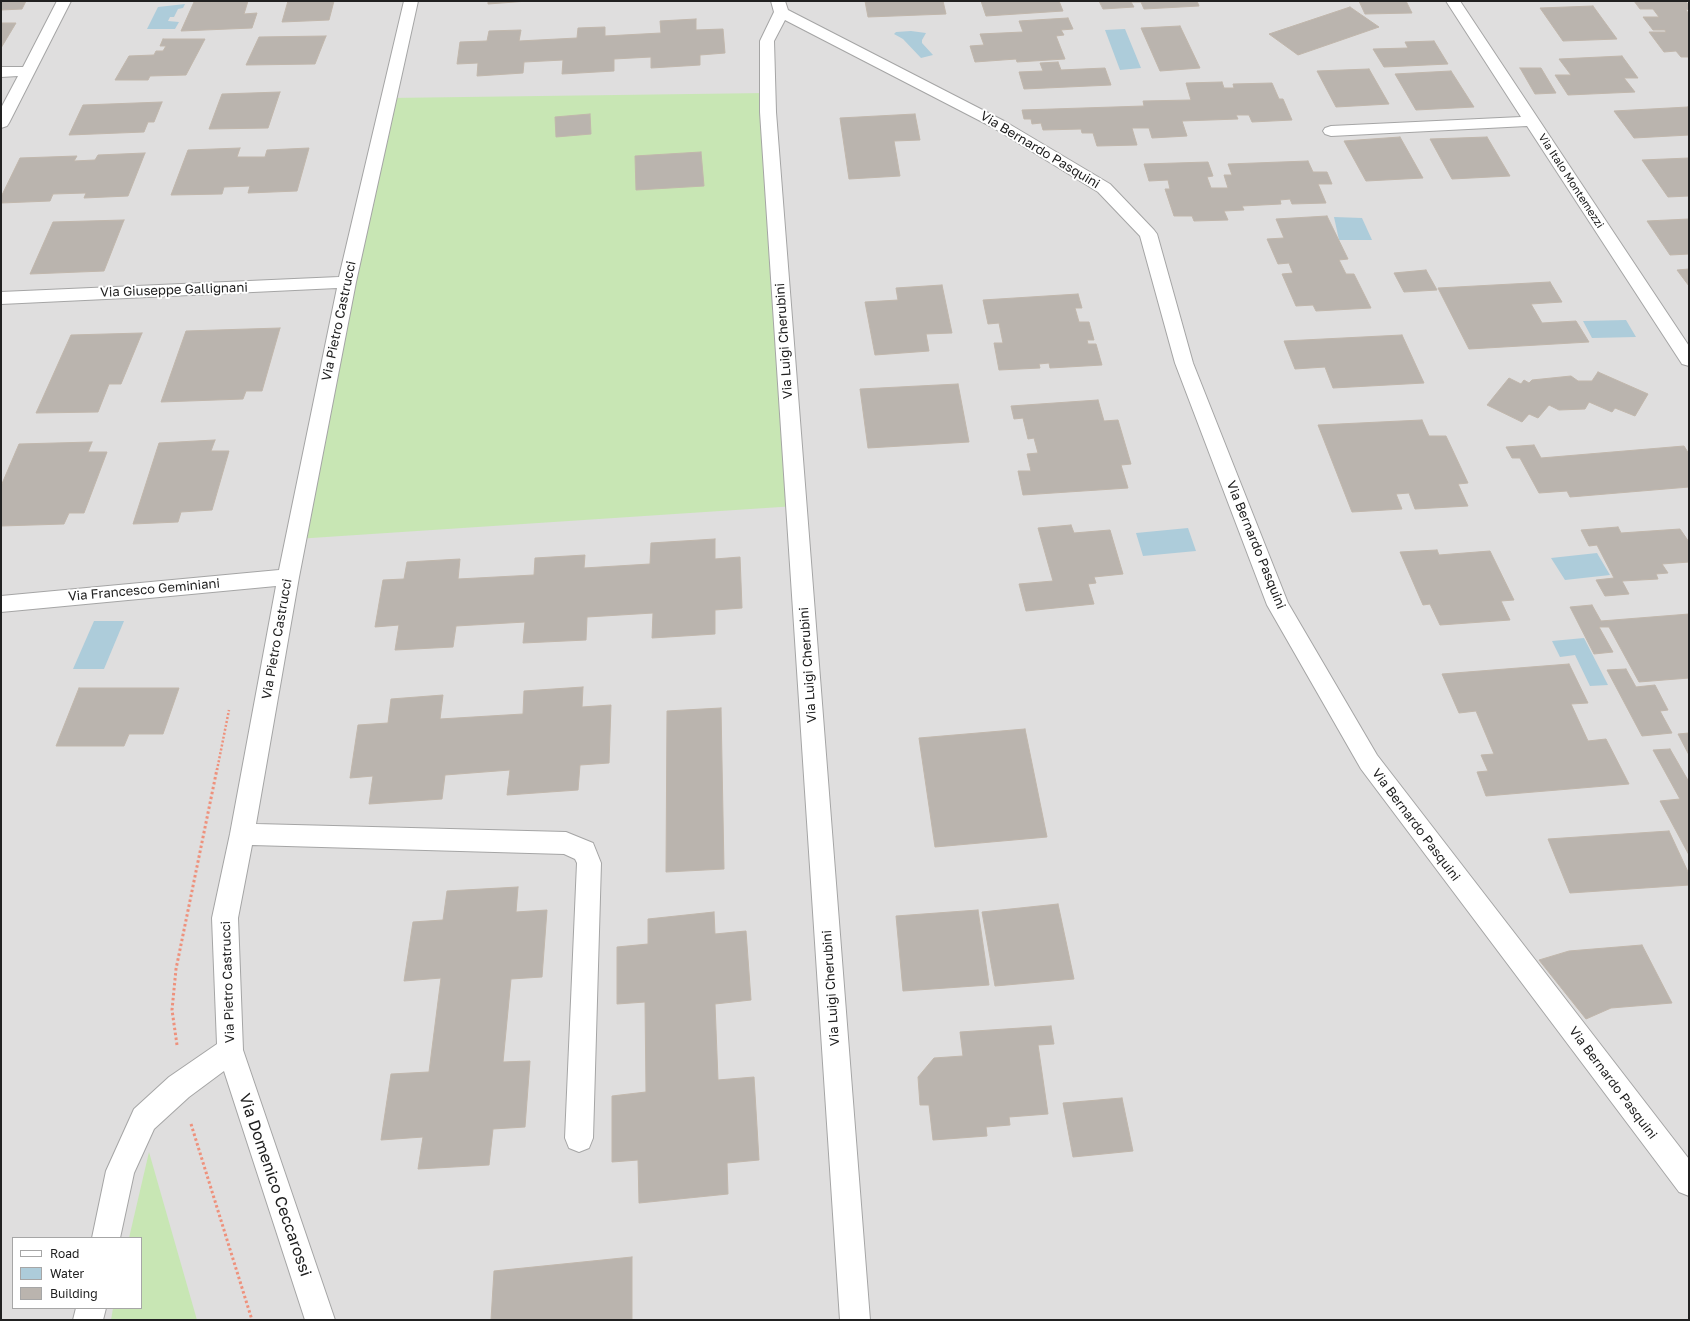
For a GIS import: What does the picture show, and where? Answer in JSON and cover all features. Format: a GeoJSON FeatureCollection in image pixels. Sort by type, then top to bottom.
{"type":"FeatureCollection","features":[{"type":"Feature","properties":{"kind":"street"},"geometry":{"type":"LineString","coordinates":[[1,124],[64,1]]}},
{"type":"Feature","properties":{"kind":"street","name":"Via Pietro Castrucci"},"geometry":{"type":"LineString","coordinates":[[106,1237],[120,1171],[144,1119],[179,1087],[230,1050],[225,918],[242,834],[288,578],[347,282],[411,1]]}},
{"type":"Feature","properties":{"kind":"street","name":"Via Italo Montemezzi"},"geometry":{"type":"LineString","coordinates":[[1453,1],[1689,360]]}},
{"type":"Feature","properties":{"kind":"street","name":"Via Bernardo Pasquini"},"geometry":{"type":"LineString","coordinates":[[780,7],[998,124],[1104,188],[1148,234],[1184,363],[1278,605],[1369,762],[1689,1182]]}},
{"type":"Feature","properties":{"kind":"street","name":"Via Luigi Cherubini"},"geometry":{"type":"LineString","coordinates":[[780,7],[767,41],[768,112],[855,1320]]}},
{"type":"Feature","properties":{"kind":"street"},"geometry":{"type":"LineString","coordinates":[[1,72],[29,71]]}},
{"type":"Feature","properties":{"kind":"street"},"geometry":{"type":"LineString","coordinates":[[1331,131],[1532,121]]}},
{"type":"Feature","properties":{"kind":"street","name":"Via Giuseppe Gallignani"},"geometry":{"type":"LineString","coordinates":[[1,298],[347,282]]}},
{"type":"Feature","properties":{"kind":"street","name":"Via Francesco Geminiani"},"geometry":{"type":"LineString","coordinates":[[1,604],[288,578]]}},
{"type":"Feature","properties":{"kind":"street"},"geometry":{"type":"LineString","coordinates":[[242,834],[566,843],[584,851],[588,863],[579,1138]]}},
{"type":"Feature","properties":{"kind":"street","name":"Via Domenico Ceccarossi"},"geometry":{"type":"LineString","coordinates":[[230,1050],[320,1320]]}},
{"type":"Feature","properties":{"kind":"street"},"geometry":{"type":"LineString","coordinates":[[88,1320],[91,1309]]}},
{"type":"Feature","properties":{"kind":"shaded area"},"geometry":{"type":"Polygon","coordinates":[[[1,1],[1689,1],[1689,1320],[1,1320],[1,1]]]}},
{"type":"Feature","properties":{"kind":"green space"},"geometry":{"type":"Polygon","coordinates":[[[767,93],[796,506],[296,539],[389,98],[767,93]]]}},
{"type":"Feature","properties":{"kind":"green space"},"geometry":{"type":"Polygon","coordinates":[[[149,1152],[197,1320],[111,1320],[113,1309],[142,1309],[142,1237],[129,1237],[149,1152]]]}},
{"type":"Feature","properties":{"kind":"water"},"geometry":{"type":"Polygon","coordinates":[[[185,4],[183,8],[178,9],[174,17],[170,17],[168,21],[179,22],[175,29],[147,29],[158,7],[185,4]]]}},
{"type":"Feature","properties":{"kind":"water"},"geometry":{"type":"Polygon","coordinates":[[[1125,29],[1141,68],[1120,70],[1105,30],[1125,29]]]}},
{"type":"Feature","properties":{"kind":"water"},"geometry":{"type":"Polygon","coordinates":[[[911,31],[926,33],[922,43],[933,55],[921,58],[903,39],[894,34],[896,32],[911,31]]]}},
{"type":"Feature","properties":{"kind":"water"},"geometry":{"type":"Polygon","coordinates":[[[1334,217],[1362,218],[1372,240],[1339,240],[1334,217]]]}},
{"type":"Feature","properties":{"kind":"water"},"geometry":{"type":"Polygon","coordinates":[[[1626,320],[1636,337],[1592,338],[1583,321],[1626,320]]]}},
{"type":"Feature","properties":{"kind":"water"},"geometry":{"type":"Polygon","coordinates":[[[1188,528],[1196,551],[1143,556],[1136,533],[1188,528]]]}},
{"type":"Feature","properties":{"kind":"water"},"geometry":{"type":"Polygon","coordinates":[[[1597,553],[1610,575],[1565,580],[1551,558],[1597,553]]]}},
{"type":"Feature","properties":{"kind":"water"},"geometry":{"type":"Polygon","coordinates":[[[94,621],[124,621],[104,669],[73,669],[94,621]]]}},
{"type":"Feature","properties":{"kind":"water"},"geometry":{"type":"Polygon","coordinates":[[[1584,638],[1608,685],[1590,686],[1575,655],[1560,657],[1552,641],[1584,638]]]}},
{"type":"Feature","properties":{"kind":"building"},"geometry":{"type":"Polygon","coordinates":[[[1,1],[26,1],[22,9],[1,10],[1,1]]]}},
{"type":"Feature","properties":{"kind":"building"},"geometry":{"type":"Polygon","coordinates":[[[248,1],[244,14],[257,13],[252,28],[181,31],[194,2],[248,1]]]}},
{"type":"Feature","properties":{"kind":"building"},"geometry":{"type":"Polygon","coordinates":[[[288,1],[334,1],[329,20],[282,22],[288,1]]]}},
{"type":"Feature","properties":{"kind":"building"},"geometry":{"type":"Polygon","coordinates":[[[488,1],[528,1],[488,4],[488,1]]]}},
{"type":"Feature","properties":{"kind":"building"},"geometry":{"type":"Polygon","coordinates":[[[865,1],[943,1],[946,14],[868,17],[865,1]]]}},
{"type":"Feature","properties":{"kind":"building"},"geometry":{"type":"Polygon","coordinates":[[[981,1],[1059,1],[1063,11],[986,16],[981,1]]]}},
{"type":"Feature","properties":{"kind":"building"},"geometry":{"type":"Polygon","coordinates":[[[1099,1],[1197,1],[1199,6],[1144,9],[1141,2],[1131,2],[1134,7],[1103,9],[1099,1]]]}},
{"type":"Feature","properties":{"kind":"building"},"geometry":{"type":"Polygon","coordinates":[[[1359,1],[1406,1],[1412,13],[1365,14],[1359,1]]]}},
{"type":"Feature","properties":{"kind":"building"},"geometry":{"type":"Polygon","coordinates":[[[1634,1],[1685,1],[1689,5],[1689,9],[1686,10],[1689,14],[1689,57],[1681,57],[1676,51],[1664,52],[1649,32],[1666,32],[1665,30],[1653,30],[1643,17],[1659,17],[1653,9],[1640,9],[1634,1]]]}},
{"type":"Feature","properties":{"kind":"building"},"geometry":{"type":"Polygon","coordinates":[[[1593,6],[1617,39],[1563,41],[1540,8],[1593,6]]]}},
{"type":"Feature","properties":{"kind":"building"},"geometry":{"type":"Polygon","coordinates":[[[1350,7],[1379,27],[1298,55],[1269,34],[1350,7]]]}},
{"type":"Feature","properties":{"kind":"building"},"geometry":{"type":"Polygon","coordinates":[[[1068,18],[1073,29],[1061,30],[1064,35],[1056,36],[1065,59],[1017,62],[1016,59],[975,62],[970,46],[984,45],[980,34],[1023,32],[1019,21],[1068,18]]]}},
{"type":"Feature","properties":{"kind":"building"},"geometry":{"type":"Polygon","coordinates":[[[696,19],[696,30],[723,29],[725,53],[700,55],[700,65],[651,68],[651,57],[614,59],[614,71],[562,74],[563,60],[524,62],[523,73],[477,76],[478,63],[457,64],[460,42],[487,41],[489,31],[521,30],[519,41],[577,38],[578,28],[605,27],[605,36],[661,33],[660,21],[696,19]]]}},
{"type":"Feature","properties":{"kind":"building"},"geometry":{"type":"Polygon","coordinates":[[[1,23],[16,23],[1,48],[1,23]]]}},
{"type":"Feature","properties":{"kind":"building"},"geometry":{"type":"Polygon","coordinates":[[[1180,26],[1200,68],[1160,71],[1141,28],[1180,26]]]}},
{"type":"Feature","properties":{"kind":"building"},"geometry":{"type":"Polygon","coordinates":[[[326,36],[315,64],[246,65],[259,37],[326,36]]]}},
{"type":"Feature","properties":{"kind":"building"},"geometry":{"type":"Polygon","coordinates":[[[163,39],[205,39],[186,75],[150,76],[148,80],[115,80],[129,56],[154,55],[156,51],[163,51],[166,46],[160,46],[163,39]]]}},
{"type":"Feature","properties":{"kind":"building"},"geometry":{"type":"Polygon","coordinates":[[[1434,41],[1448,64],[1384,67],[1373,49],[1408,48],[1405,42],[1434,41]]]}},
{"type":"Feature","properties":{"kind":"building"},"geometry":{"type":"Polygon","coordinates":[[[1622,56],[1638,78],[1624,78],[1635,92],[1568,95],[1555,75],[1571,75],[1559,59],[1622,56]]]}},
{"type":"Feature","properties":{"kind":"building"},"geometry":{"type":"Polygon","coordinates":[[[1058,62],[1061,70],[1105,68],[1111,85],[1024,89],[1019,72],[1043,71],[1040,63],[1058,62]]]}},
{"type":"Feature","properties":{"kind":"building"},"geometry":{"type":"Polygon","coordinates":[[[1520,68],[1541,68],[1556,93],[1535,94],[1520,68]]]}},
{"type":"Feature","properties":{"kind":"building"},"geometry":{"type":"Polygon","coordinates":[[[1369,69],[1389,104],[1336,107],[1317,71],[1369,69]]]}},
{"type":"Feature","properties":{"kind":"building"},"geometry":{"type":"Polygon","coordinates":[[[1451,71],[1474,107],[1416,110],[1395,74],[1451,71]]]}},
{"type":"Feature","properties":{"kind":"building"},"geometry":{"type":"Polygon","coordinates":[[[1222,82],[1224,88],[1234,88],[1233,84],[1272,83],[1279,99],[1283,99],[1292,120],[1252,122],[1249,115],[1236,115],[1238,119],[1182,121],[1187,136],[1152,138],[1149,128],[1132,128],[1137,145],[1097,146],[1093,133],[1082,133],[1081,129],[1043,130],[1041,123],[1032,124],[1031,119],[1024,119],[1022,110],[1144,106],[1143,101],[1191,100],[1186,83],[1222,82]]]}},
{"type":"Feature","properties":{"kind":"building"},"geometry":{"type":"Polygon","coordinates":[[[280,92],[268,128],[209,129],[222,94],[280,92]]]}},
{"type":"Feature","properties":{"kind":"building"},"geometry":{"type":"Polygon","coordinates":[[[162,102],[154,122],[148,122],[144,132],[69,135],[83,105],[162,102]]]}},
{"type":"Feature","properties":{"kind":"building"},"geometry":{"type":"Polygon","coordinates":[[[1688,107],[1689,135],[1634,138],[1614,111],[1688,107]]]}},
{"type":"Feature","properties":{"kind":"building"},"geometry":{"type":"Polygon","coordinates":[[[590,114],[591,134],[556,137],[555,117],[590,114]]]}},
{"type":"Feature","properties":{"kind":"building"},"geometry":{"type":"Polygon","coordinates":[[[915,114],[920,140],[894,141],[900,176],[849,179],[840,118],[915,114]]]}},
{"type":"Feature","properties":{"kind":"building"},"geometry":{"type":"Polygon","coordinates":[[[1400,137],[1423,178],[1366,181],[1344,141],[1400,137]]]}},
{"type":"Feature","properties":{"kind":"building"},"geometry":{"type":"Polygon","coordinates":[[[1487,137],[1510,176],[1452,179],[1430,139],[1487,137]]]}},
{"type":"Feature","properties":{"kind":"building"},"geometry":{"type":"Polygon","coordinates":[[[240,148],[237,157],[265,157],[267,150],[309,148],[297,191],[248,193],[250,186],[224,187],[222,194],[171,195],[188,150],[240,148]]]}},
{"type":"Feature","properties":{"kind":"building"},"geometry":{"type":"Polygon","coordinates":[[[701,152],[704,186],[636,190],[635,156],[701,152]]]}},
{"type":"Feature","properties":{"kind":"building"},"geometry":{"type":"Polygon","coordinates":[[[145,153],[128,196],[84,198],[86,193],[53,194],[50,201],[1,203],[1,197],[20,158],[77,156],[74,161],[95,160],[98,155],[145,153]]]}},
{"type":"Feature","properties":{"kind":"building"},"geometry":{"type":"Polygon","coordinates":[[[1689,158],[1689,196],[1668,197],[1642,160],[1689,158]]]}},
{"type":"Feature","properties":{"kind":"building"},"geometry":{"type":"Polygon","coordinates":[[[1308,161],[1313,172],[1327,172],[1332,184],[1318,184],[1326,203],[1292,204],[1290,199],[1280,200],[1281,204],[1242,206],[1244,210],[1224,211],[1228,220],[1194,221],[1192,216],[1174,216],[1165,189],[1170,189],[1168,180],[1149,181],[1144,164],[1208,162],[1213,176],[1207,177],[1211,188],[1228,188],[1224,175],[1232,175],[1228,164],[1308,161]]]}},
{"type":"Feature","properties":{"kind":"building"},"geometry":{"type":"Polygon","coordinates":[[[1327,216],[1348,259],[1339,260],[1346,274],[1354,274],[1371,308],[1316,311],[1313,305],[1296,306],[1282,274],[1293,273],[1289,263],[1278,264],[1267,239],[1284,238],[1276,219],[1327,216]]]}},
{"type":"Feature","properties":{"kind":"building"},"geometry":{"type":"Polygon","coordinates":[[[1689,219],[1689,254],[1670,255],[1647,221],[1689,219]]]}},
{"type":"Feature","properties":{"kind":"building"},"geometry":{"type":"Polygon","coordinates":[[[124,220],[104,271],[30,274],[53,222],[124,220]]]}},
{"type":"Feature","properties":{"kind":"building"},"geometry":{"type":"Polygon","coordinates":[[[1689,269],[1689,286],[1677,270],[1689,269]]]}},
{"type":"Feature","properties":{"kind":"building"},"geometry":{"type":"Polygon","coordinates":[[[1426,270],[1437,290],[1404,292],[1394,273],[1426,270]]]}},
{"type":"Feature","properties":{"kind":"building"},"geometry":{"type":"Polygon","coordinates":[[[1550,282],[1562,302],[1531,304],[1542,323],[1576,321],[1589,342],[1469,349],[1438,288],[1550,282]]]}},
{"type":"Feature","properties":{"kind":"building"},"geometry":{"type":"Polygon","coordinates":[[[942,285],[952,333],[926,334],[929,351],[875,355],[865,302],[898,300],[896,288],[942,285]]]}},
{"type":"Feature","properties":{"kind":"building"},"geometry":{"type":"Polygon","coordinates":[[[1078,294],[1082,308],[1075,308],[1079,322],[1089,322],[1094,340],[1087,340],[1088,344],[1096,344],[1102,365],[1050,368],[1049,363],[1039,364],[1040,368],[999,370],[994,343],[1003,343],[999,323],[988,324],[983,300],[1078,294]]]}},
{"type":"Feature","properties":{"kind":"building"},"geometry":{"type":"Polygon","coordinates":[[[280,328],[262,391],[246,391],[243,399],[161,402],[186,331],[280,328]]]}},
{"type":"Feature","properties":{"kind":"building"},"geometry":{"type":"Polygon","coordinates":[[[142,333],[121,384],[109,384],[98,412],[36,413],[71,335],[142,333]]]}},
{"type":"Feature","properties":{"kind":"building"},"geometry":{"type":"Polygon","coordinates":[[[1402,335],[1424,383],[1333,388],[1325,367],[1295,369],[1284,341],[1402,335]]]}},
{"type":"Feature","properties":{"kind":"building"},"geometry":{"type":"Polygon","coordinates":[[[1598,372],[1648,394],[1635,416],[1615,408],[1612,412],[1589,402],[1585,409],[1559,410],[1549,405],[1538,418],[1529,414],[1522,422],[1487,405],[1509,378],[1521,384],[1524,380],[1529,383],[1532,380],[1571,376],[1578,381],[1592,381],[1598,372]]]}},
{"type":"Feature","properties":{"kind":"building"},"geometry":{"type":"Polygon","coordinates":[[[958,384],[969,442],[868,448],[860,389],[958,384]]]}},
{"type":"Feature","properties":{"kind":"building"},"geometry":{"type":"Polygon","coordinates":[[[1098,400],[1104,421],[1118,420],[1131,464],[1121,465],[1128,488],[1023,495],[1018,471],[1031,471],[1027,454],[1038,453],[1034,438],[1028,439],[1023,418],[1014,419],[1011,406],[1098,400]]]}},
{"type":"Feature","properties":{"kind":"building"},"geometry":{"type":"Polygon","coordinates":[[[1422,420],[1429,436],[1446,436],[1468,483],[1458,484],[1468,506],[1415,509],[1409,493],[1396,494],[1402,509],[1352,512],[1318,425],[1422,420]]]}},
{"type":"Feature","properties":{"kind":"building"},"geometry":{"type":"Polygon","coordinates":[[[215,440],[211,451],[229,451],[212,510],[181,512],[178,522],[133,524],[159,443],[215,440]]]}},
{"type":"Feature","properties":{"kind":"building"},"geometry":{"type":"Polygon","coordinates":[[[92,442],[88,452],[107,452],[84,513],[69,513],[64,524],[1,526],[1,486],[19,444],[92,442]]]}},
{"type":"Feature","properties":{"kind":"building"},"geometry":{"type":"Polygon","coordinates":[[[1534,445],[1541,458],[1684,446],[1689,454],[1689,487],[1570,497],[1567,491],[1539,493],[1520,458],[1512,458],[1506,447],[1534,445]]]}},
{"type":"Feature","properties":{"kind":"building"},"geometry":{"type":"Polygon","coordinates":[[[1071,525],[1074,533],[1110,530],[1123,574],[1094,577],[1096,583],[1088,584],[1094,604],[1026,611],[1019,584],[1053,581],[1038,528],[1071,525]]]}},
{"type":"Feature","properties":{"kind":"building"},"geometry":{"type":"Polygon","coordinates":[[[1618,527],[1621,533],[1680,529],[1689,542],[1689,562],[1662,564],[1668,573],[1656,574],[1658,579],[1622,581],[1629,594],[1605,596],[1596,580],[1614,578],[1597,545],[1589,546],[1581,530],[1618,527]]]}},
{"type":"Feature","properties":{"kind":"building"},"geometry":{"type":"Polygon","coordinates":[[[715,539],[715,559],[740,557],[742,608],[715,610],[715,634],[652,638],[653,613],[587,617],[586,640],[523,643],[525,622],[456,626],[453,647],[395,650],[399,625],[375,627],[383,580],[404,579],[407,562],[460,559],[458,579],[534,575],[535,558],[585,555],[584,568],[650,564],[651,543],[715,539]]]}},
{"type":"Feature","properties":{"kind":"building"},"geometry":{"type":"Polygon","coordinates":[[[1437,550],[1439,555],[1490,551],[1514,600],[1501,601],[1510,620],[1440,625],[1430,604],[1423,605],[1400,552],[1437,550]]]}},
{"type":"Feature","properties":{"kind":"building"},"geometry":{"type":"Polygon","coordinates":[[[1592,605],[1601,621],[1689,614],[1689,678],[1639,682],[1609,627],[1599,627],[1613,652],[1594,654],[1570,607],[1592,605]]]}},
{"type":"Feature","properties":{"kind":"building"},"geometry":{"type":"Polygon","coordinates":[[[1569,664],[1588,703],[1571,704],[1588,741],[1606,739],[1629,784],[1486,796],[1477,772],[1488,771],[1481,755],[1494,754],[1476,711],[1459,713],[1442,674],[1569,664]]]}},
{"type":"Feature","properties":{"kind":"building"},"geometry":{"type":"Polygon","coordinates":[[[1626,669],[1636,687],[1655,685],[1668,710],[1660,711],[1672,733],[1642,736],[1607,670],[1626,669]]]}},
{"type":"Feature","properties":{"kind":"building"},"geometry":{"type":"Polygon","coordinates":[[[583,687],[582,707],[611,705],[609,763],[580,765],[578,790],[507,795],[510,770],[445,775],[442,799],[369,804],[373,776],[350,778],[358,725],[388,723],[391,699],[443,695],[440,719],[523,714],[524,691],[583,687]]]}},
{"type":"Feature","properties":{"kind":"building"},"geometry":{"type":"Polygon","coordinates":[[[79,688],[179,688],[163,734],[129,734],[124,746],[56,746],[79,688]]]}},
{"type":"Feature","properties":{"kind":"building"},"geometry":{"type":"Polygon","coordinates":[[[721,708],[724,869],[666,872],[667,711],[721,708]]]}},
{"type":"Feature","properties":{"kind":"building"},"geometry":{"type":"Polygon","coordinates":[[[1025,729],[1047,837],[935,847],[919,738],[1025,729]]]}},
{"type":"Feature","properties":{"kind":"building"},"geometry":{"type":"Polygon","coordinates":[[[1689,733],[1689,755],[1678,734],[1689,733]]]}},
{"type":"Feature","properties":{"kind":"building"},"geometry":{"type":"Polygon","coordinates":[[[1670,749],[1689,782],[1689,855],[1660,801],[1680,799],[1653,750],[1670,749]]]}},
{"type":"Feature","properties":{"kind":"building"},"geometry":{"type":"Polygon","coordinates":[[[1669,831],[1689,874],[1689,885],[1570,893],[1548,839],[1669,831]]]}},
{"type":"Feature","properties":{"kind":"building"},"geometry":{"type":"Polygon","coordinates":[[[518,887],[516,912],[547,910],[542,977],[511,979],[503,1062],[530,1061],[525,1127],[493,1129],[489,1165],[418,1169],[423,1137],[381,1140],[391,1074],[429,1072],[441,978],[404,981],[413,922],[443,920],[447,891],[518,887]]]}},
{"type":"Feature","properties":{"kind":"building"},"geometry":{"type":"Polygon","coordinates":[[[1058,904],[1074,979],[995,986],[982,912],[1058,904]]]}},
{"type":"Feature","properties":{"kind":"building"},"geometry":{"type":"Polygon","coordinates":[[[978,910],[989,985],[903,991],[896,916],[978,910]]]}},
{"type":"Feature","properties":{"kind":"building"},"geometry":{"type":"Polygon","coordinates":[[[714,912],[715,934],[746,931],[751,1000],[715,1004],[718,1080],[754,1077],[759,1160],[727,1163],[728,1194],[639,1203],[638,1160],[612,1162],[612,1096],[646,1092],[645,1002],[617,1004],[617,947],[648,944],[648,919],[714,912]]]}},
{"type":"Feature","properties":{"kind":"building"},"geometry":{"type":"Polygon","coordinates":[[[1642,945],[1672,1003],[1611,1008],[1586,1019],[1539,960],[1569,951],[1642,945]]]}},
{"type":"Feature","properties":{"kind":"building"},"geometry":{"type":"Polygon","coordinates":[[[1051,1026],[1054,1044],[1038,1045],[1048,1114],[1009,1117],[1010,1125],[986,1127],[987,1136],[933,1140],[929,1105],[920,1105],[918,1077],[934,1058],[963,1056],[960,1032],[1051,1026]]]}},
{"type":"Feature","properties":{"kind":"building"},"geometry":{"type":"Polygon","coordinates":[[[1122,1098],[1133,1151],[1073,1157],[1063,1103],[1122,1098]]]}},
{"type":"Feature","properties":{"kind":"building"},"geometry":{"type":"Polygon","coordinates":[[[632,1257],[632,1320],[491,1320],[494,1271],[632,1257]]]}}]}
